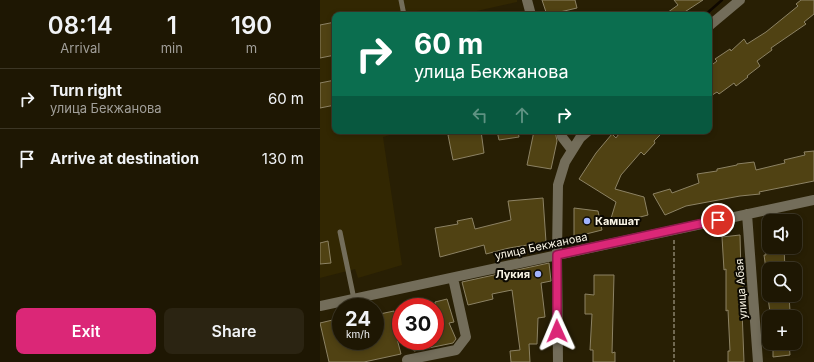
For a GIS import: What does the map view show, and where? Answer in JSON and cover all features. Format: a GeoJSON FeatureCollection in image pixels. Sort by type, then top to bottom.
{"type":"FeatureCollection","features":[{"type":"Feature","properties":{"kind":"street"},"geometry":{"type":"LineString","coordinates":[[527,0],[530,12]]}},
{"type":"Feature","properties":{"kind":"street"},"geometry":{"type":"LineString","coordinates":[[712,23],[740,0]]}},
{"type":"Feature","properties":{"kind":"street"},"geometry":{"type":"LineString","coordinates":[[562,134],[562,137],[572,150]]}},
{"type":"Feature","properties":{"kind":"street"},"geometry":{"type":"LineString","coordinates":[[558,362],[558,185],[565,162],[580,138],[585,134]]}},
{"type":"Feature","properties":{"kind":"street","name":"улица Бекжанова"},"geometry":{"type":"LineString","coordinates":[[359,298],[814,200]]}},
{"type":"Feature","properties":{"kind":"street","name":"улица Абая"},"geometry":{"type":"LineString","coordinates":[[747,214],[758,362]]}},
{"type":"Feature","properties":{"kind":"street"},"geometry":{"type":"LineString","coordinates":[[407,360],[456,350],[466,337],[452,278]]}},
{"type":"Feature","properties":{"kind":"street","name":"улица Бекжанова"},"geometry":{"type":"LineString","coordinates":[[320,306],[332,304]]}},
{"type":"Feature","properties":{"kind":"lane"},"geometry":{"type":"LineString","coordinates":[[401,0],[403,12]]}},
{"type":"Feature","properties":{"kind":"lane"},"geometry":{"type":"LineString","coordinates":[[340,232],[354,298]]}},
{"type":"Feature","properties":{"kind":"path"},"geometry":{"type":"LineString","coordinates":[[674,230],[674,362]]}},
{"type":"Feature","properties":{"kind":"shaded area"},"geometry":{"type":"Polygon","coordinates":[[[320,0],[517,0],[517,2],[472,12],[332,12],[332,134],[393,134],[383,137],[402,265],[358,278],[355,269],[320,278],[320,0]]]}},
{"type":"Feature","properties":{"kind":"building"},"geometry":{"type":"Polygon","coordinates":[[[542,0],[575,0],[577,8],[560,12],[546,12],[542,0]]]}},
{"type":"Feature","properties":{"kind":"building"},"geometry":{"type":"Polygon","coordinates":[[[674,0],[703,0],[685,12],[668,12],[678,5],[674,0]]]}},
{"type":"Feature","properties":{"kind":"building"},"geometry":{"type":"Polygon","coordinates":[[[801,0],[814,0],[814,14],[804,22],[806,24],[771,48],[772,50],[757,61],[760,66],[747,76],[748,77],[736,86],[734,83],[719,94],[717,92],[712,95],[712,65],[717,61],[715,59],[730,49],[731,51],[744,39],[747,44],[766,32],[798,6],[796,4],[801,0]]]}},
{"type":"Feature","properties":{"kind":"building"},"geometry":{"type":"Polygon","coordinates":[[[332,23],[332,56],[320,58],[320,25],[332,23]]]}},
{"type":"Feature","properties":{"kind":"building"},"geometry":{"type":"Polygon","coordinates":[[[332,81],[332,106],[320,108],[320,83],[332,81]]]}},
{"type":"Feature","properties":{"kind":"building"},"geometry":{"type":"Polygon","coordinates":[[[481,134],[484,153],[453,160],[448,135],[481,134]]]}},
{"type":"Feature","properties":{"kind":"building"},"geometry":{"type":"Polygon","coordinates":[[[498,134],[518,134],[519,137],[499,140],[498,134]]]}},
{"type":"Feature","properties":{"kind":"building"},"geometry":{"type":"Polygon","coordinates":[[[533,134],[556,134],[557,141],[551,169],[527,165],[533,134]]]}},
{"type":"Feature","properties":{"kind":"building"},"geometry":{"type":"Polygon","coordinates":[[[612,134],[616,138],[619,134],[661,134],[644,155],[641,152],[621,175],[615,189],[644,197],[648,215],[609,225],[616,202],[579,179],[596,153],[612,134]]]}},
{"type":"Feature","properties":{"kind":"building"},"geometry":{"type":"Polygon","coordinates":[[[814,151],[814,181],[759,192],[760,194],[740,196],[686,206],[665,215],[653,194],[670,189],[672,193],[699,183],[697,174],[717,171],[717,169],[737,164],[754,162],[756,170],[785,163],[784,160],[805,155],[804,152],[814,151]]]}},
{"type":"Feature","properties":{"kind":"building"},"geometry":{"type":"Polygon","coordinates":[[[543,198],[546,242],[509,248],[486,254],[484,245],[440,257],[435,228],[458,224],[457,221],[472,218],[475,229],[511,220],[508,201],[543,198]]]}},
{"type":"Feature","properties":{"kind":"building","name":"Камшат"},"geometry":{"type":"Polygon","coordinates":[[[574,208],[598,211],[602,230],[574,237],[574,208]]]}},
{"type":"Feature","properties":{"kind":"building"},"geometry":{"type":"Polygon","coordinates":[[[740,235],[741,274],[743,273],[742,310],[744,362],[728,362],[728,351],[730,351],[728,310],[726,311],[726,269],[724,270],[722,237],[740,235]]]}},
{"type":"Feature","properties":{"kind":"building"},"geometry":{"type":"Polygon","coordinates":[[[328,241],[331,263],[320,264],[320,243],[328,241]]]}},
{"type":"Feature","properties":{"kind":"building"},"geometry":{"type":"Polygon","coordinates":[[[784,254],[785,262],[765,262],[764,255],[784,254]]]}},
{"type":"Feature","properties":{"kind":"building"},"geometry":{"type":"Polygon","coordinates":[[[549,263],[551,281],[541,283],[545,317],[538,318],[537,344],[529,344],[530,362],[511,362],[510,351],[520,350],[512,290],[492,294],[493,299],[468,305],[462,282],[549,263]]]}},
{"type":"Feature","properties":{"kind":"building"},"geometry":{"type":"Polygon","coordinates":[[[594,275],[614,275],[612,353],[615,352],[615,362],[593,362],[593,350],[590,350],[592,314],[585,314],[585,294],[594,295],[594,275]]]}},
{"type":"Feature","properties":{"kind":"building"},"geometry":{"type":"Polygon","coordinates":[[[447,299],[454,322],[449,323],[456,339],[453,343],[444,345],[444,300],[447,299]]]}},
{"type":"Feature","properties":{"kind":"building"},"geometry":{"type":"Polygon","coordinates":[[[769,302],[789,302],[790,310],[770,310],[769,302]]]}},
{"type":"Feature","properties":{"kind":"building"},"geometry":{"type":"Polygon","coordinates":[[[392,311],[392,350],[400,350],[401,354],[364,362],[329,362],[320,323],[332,320],[332,350],[384,350],[384,313],[392,311]]]}},
{"type":"Feature","properties":{"kind":"building"},"geometry":{"type":"Polygon","coordinates":[[[773,350],[790,350],[790,355],[773,357],[773,350]]]}},
{"type":"Feature","properties":{"kind":"waterway"},"geometry":{"type":"LineString","coordinates":[[708,12],[722,0]]}},
{"type":"Feature","properties":{"kind":"place","name":"Камшат"},"geometry":{"type":"Point","coordinates":[587,221]}},
{"type":"Feature","properties":{"kind":"place","name":"Лукия"},"geometry":{"type":"Point","coordinates":[538,274]}},
{"type":"Feature","properties":{"kind":"route"},"geometry":{"type":"LineString","coordinates":[[557,331],[557,255],[718,220]]}}]}
